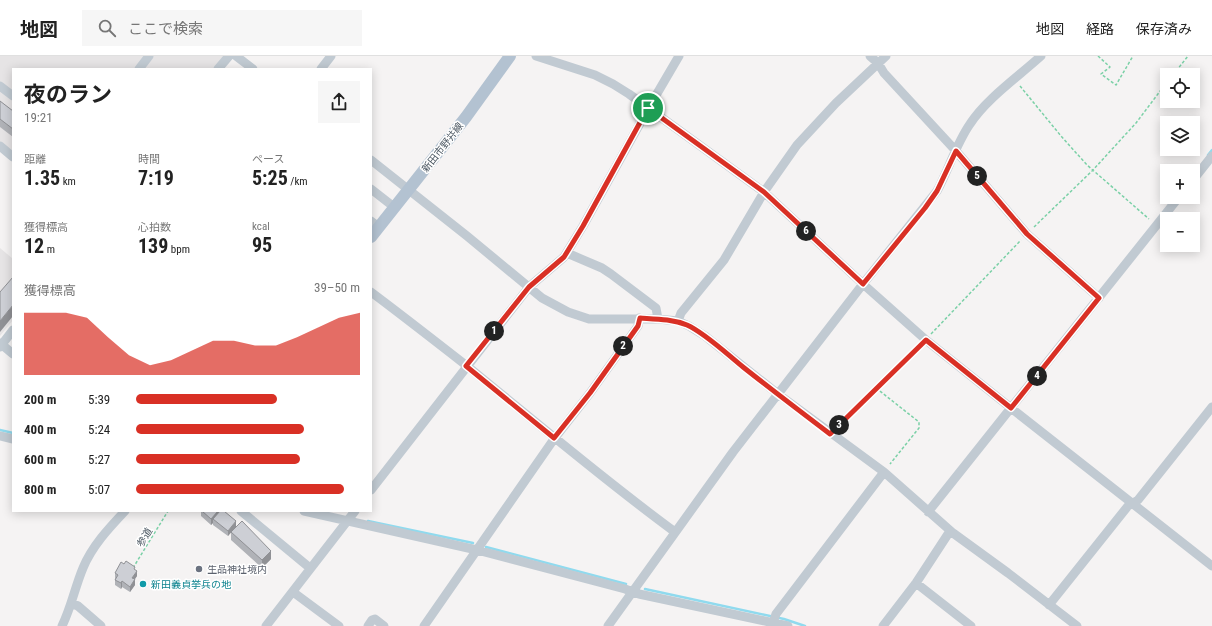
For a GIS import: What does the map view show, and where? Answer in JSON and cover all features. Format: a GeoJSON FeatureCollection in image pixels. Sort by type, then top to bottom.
{"type":"FeatureCollection","features":[{"type":"Feature","properties":{"kind":"main road","name":"新田市野井線"},"geometry":{"type":"LineString","coordinates":[[372,234],[375,224],[394,207],[409,189],[466,117],[510,56]]}},
{"type":"Feature","properties":{"kind":"street"},"geometry":{"type":"LineString","coordinates":[[140,68],[149,56]]}},
{"type":"Feature","properties":{"kind":"street"},"geometry":{"type":"LineString","coordinates":[[219,68],[229,56]]}},
{"type":"Feature","properties":{"kind":"street"},"geometry":{"type":"LineString","coordinates":[[236,56],[252,68]]}},
{"type":"Feature","properties":{"kind":"street"},"geometry":{"type":"LineString","coordinates":[[322,68],[332,56]]}},
{"type":"Feature","properties":{"kind":"street"},"geometry":{"type":"LineString","coordinates":[[536,56],[594,75],[613,84],[764,192],[926,340],[1212,566]]}},
{"type":"Feature","properties":{"kind":"street"},"geometry":{"type":"LineString","coordinates":[[372,489],[529,287],[567,253],[678,56]]}},
{"type":"Feature","properties":{"kind":"street"},"geometry":{"type":"LineString","coordinates":[[870,56],[878,63],[884,73],[956,151],[1027,234],[1099,298]]}},
{"type":"Feature","properties":{"kind":"street"},"geometry":{"type":"LineString","coordinates":[[678,321],[681,313],[724,260],[764,192],[797,145],[836,103],[886,56]]}},
{"type":"Feature","properties":{"kind":"street"},"geometry":{"type":"LineString","coordinates":[[608,626],[733,452],[863,284],[925,208],[937,191],[962,136],[976,115],[1041,56]]}},
{"type":"Feature","properties":{"kind":"street"},"geometry":{"type":"LineString","coordinates":[[0,86],[12,95]]}},
{"type":"Feature","properties":{"kind":"street"},"geometry":{"type":"LineString","coordinates":[[0,146],[12,156]]}},
{"type":"Feature","properties":{"kind":"street"},"geometry":{"type":"LineString","coordinates":[[1200,171],[1212,156]]}},
{"type":"Feature","properties":{"kind":"street"},"geometry":{"type":"LineString","coordinates":[[372,161],[409,189],[542,298],[568,312],[589,319],[640,318],[678,321],[705,336],[830,434],[884,472],[950,531],[1049,605],[1065,622],[1076,626]]}},
{"type":"Feature","properties":{"kind":"street"},"geometry":{"type":"LineString","coordinates":[[372,190],[394,207]]}},
{"type":"Feature","properties":{"kind":"street"},"geometry":{"type":"LineString","coordinates":[[928,512],[1173,204]]}},
{"type":"Feature","properties":{"kind":"street"},"geometry":{"type":"LineString","coordinates":[[567,253],[602,268],[611,274],[656,308],[658,319]]}},
{"type":"Feature","properties":{"kind":"street"},"geometry":{"type":"LineString","coordinates":[[372,293],[605,477],[635,503],[675,532]]}},
{"type":"Feature","properties":{"kind":"street"},"geometry":{"type":"LineString","coordinates":[[424,626],[554,438],[590,393],[638,326],[640,318]]}},
{"type":"Feature","properties":{"kind":"street"},"geometry":{"type":"LineString","coordinates":[[12,331],[1,345],[12,353]]}},
{"type":"Feature","properties":{"kind":"street"},"geometry":{"type":"LineString","coordinates":[[1049,605],[1128,506],[1138,500],[1212,407]]}},
{"type":"Feature","properties":{"kind":"street"},"geometry":{"type":"LineString","coordinates":[[0,436],[12,439]]}},
{"type":"Feature","properties":{"kind":"street"},"geometry":{"type":"LineString","coordinates":[[774,621],[884,472]]}},
{"type":"Feature","properties":{"kind":"street"},"geometry":{"type":"LineString","coordinates":[[62,626],[83,568],[108,530],[124,512]]}},
{"type":"Feature","properties":{"kind":"street"},"geometry":{"type":"LineString","coordinates":[[242,512],[310,568]]}},
{"type":"Feature","properties":{"kind":"street"},"geometry":{"type":"LineString","coordinates":[[308,512],[477,550],[639,594],[774,621],[788,626]]}},
{"type":"Feature","properties":{"kind":"street"},"geometry":{"type":"LineString","coordinates":[[266,626],[354,512]]}},
{"type":"Feature","properties":{"kind":"street"},"geometry":{"type":"LineString","coordinates":[[883,626],[916,583],[950,531]]}},
{"type":"Feature","properties":{"kind":"street"},"geometry":{"type":"LineString","coordinates":[[916,583],[971,626]]}},
{"type":"Feature","properties":{"kind":"street"},"geometry":{"type":"LineString","coordinates":[[293,592],[339,626]]}},
{"type":"Feature","properties":{"kind":"street"},"geometry":{"type":"LineString","coordinates":[[71,603],[78,606],[101,626]]}},
{"type":"Feature","properties":{"kind":"street"},"geometry":{"type":"LineString","coordinates":[[368,626],[372,620],[375,619],[384,626]]}},
{"type":"Feature","properties":{"kind":"path"},"geometry":{"type":"LineString","coordinates":[[1098,56],[1110,67],[1101,74],[1116,84],[1133,56]]}},
{"type":"Feature","properties":{"kind":"path"},"geometry":{"type":"LineString","coordinates":[[1179,68],[1188,56]]}},
{"type":"Feature","properties":{"kind":"path"},"geometry":{"type":"LineString","coordinates":[[1015,79],[1061,136],[1087,165],[1156,225]]}},
{"type":"Feature","properties":{"kind":"path"},"geometry":{"type":"LineString","coordinates":[[830,434],[926,340],[1027,234],[1093,170],[1136,123],[1160,91]]}},
{"type":"Feature","properties":{"kind":"path"},"geometry":{"type":"LineString","coordinates":[[876,388],[919,422],[920,428],[884,472]]}},
{"type":"Feature","properties":{"kind":"path","name":"参道"},"geometry":{"type":"LineString","coordinates":[[132,570],[167,512]]}},
{"type":"Feature","properties":{"kind":"shaded area"},"geometry":{"type":"Polygon","coordinates":[[[0,56],[223,56],[215,68],[12,68],[12,152],[0,143],[0,56]]]}},
{"type":"Feature","properties":{"kind":"shaded area"},"geometry":{"type":"Polygon","coordinates":[[[0,248],[12,258],[12,321],[0,336],[0,248]]]}},
{"type":"Feature","properties":{"kind":"building"},"geometry":{"type":"Polygon","coordinates":[[[0,101],[12,110],[12,128],[0,119],[0,101]]]}},
{"type":"Feature","properties":{"kind":"building"},"geometry":{"type":"Polygon","coordinates":[[[12,278],[12,306],[0,321],[0,292],[12,278]]]}},
{"type":"Feature","properties":{"kind":"building"},"geometry":{"type":"Polygon","coordinates":[[[203,512],[217,512],[211,519],[203,512]]]}},
{"type":"Feature","properties":{"kind":"building"},"geometry":{"type":"Polygon","coordinates":[[[219,512],[225,512],[236,521],[228,531],[213,519],[219,512]]]}},
{"type":"Feature","properties":{"kind":"building"},"geometry":{"type":"Polygon","coordinates":[[[242,521],[271,551],[262,560],[231,532],[242,521]]]}},
{"type":"Feature","properties":{"kind":"building"},"geometry":{"type":"Polygon","coordinates":[[[126,561],[135,567],[134,569],[137,571],[132,578],[135,579],[130,587],[122,581],[121,583],[115,580],[118,575],[115,573],[121,562],[124,564],[126,561]]]}},
{"type":"Feature","properties":{"kind":"waterway"},"geometry":{"type":"LineString","coordinates":[[1208,155],[1212,150]]}},
{"type":"Feature","properties":{"kind":"waterway"},"geometry":{"type":"LineString","coordinates":[[0,430],[12,433]]}},
{"type":"Feature","properties":{"kind":"waterway"},"geometry":{"type":"LineString","coordinates":[[368,521],[473,543]]}},
{"type":"Feature","properties":{"kind":"waterway"},"geometry":{"type":"LineString","coordinates":[[486,547],[626,584]]}},
{"type":"Feature","properties":{"kind":"waterway"},"geometry":{"type":"LineString","coordinates":[[645,589],[784,619],[805,626]]}},
{"type":"Feature","properties":{"kind":"place","name":"生品神社境内"},"geometry":{"type":"Point","coordinates":[199,569]}},
{"type":"Feature","properties":{"kind":"place","name":"新田義貞挙兵の地"},"geometry":{"type":"Point","coordinates":[143,584]}},
{"type":"Feature","properties":{"kind":"route"},"geometry":{"type":"LineString","coordinates":[[648,108],[764,192],[863,284],[937,191],[956,151],[1027,234],[1099,298],[1011,408],[926,340],[830,434],[705,336],[689,326],[678,321],[640,318],[638,326],[590,393],[554,438],[466,366],[529,287],[564,257],[625,152],[648,108]]}}]}
